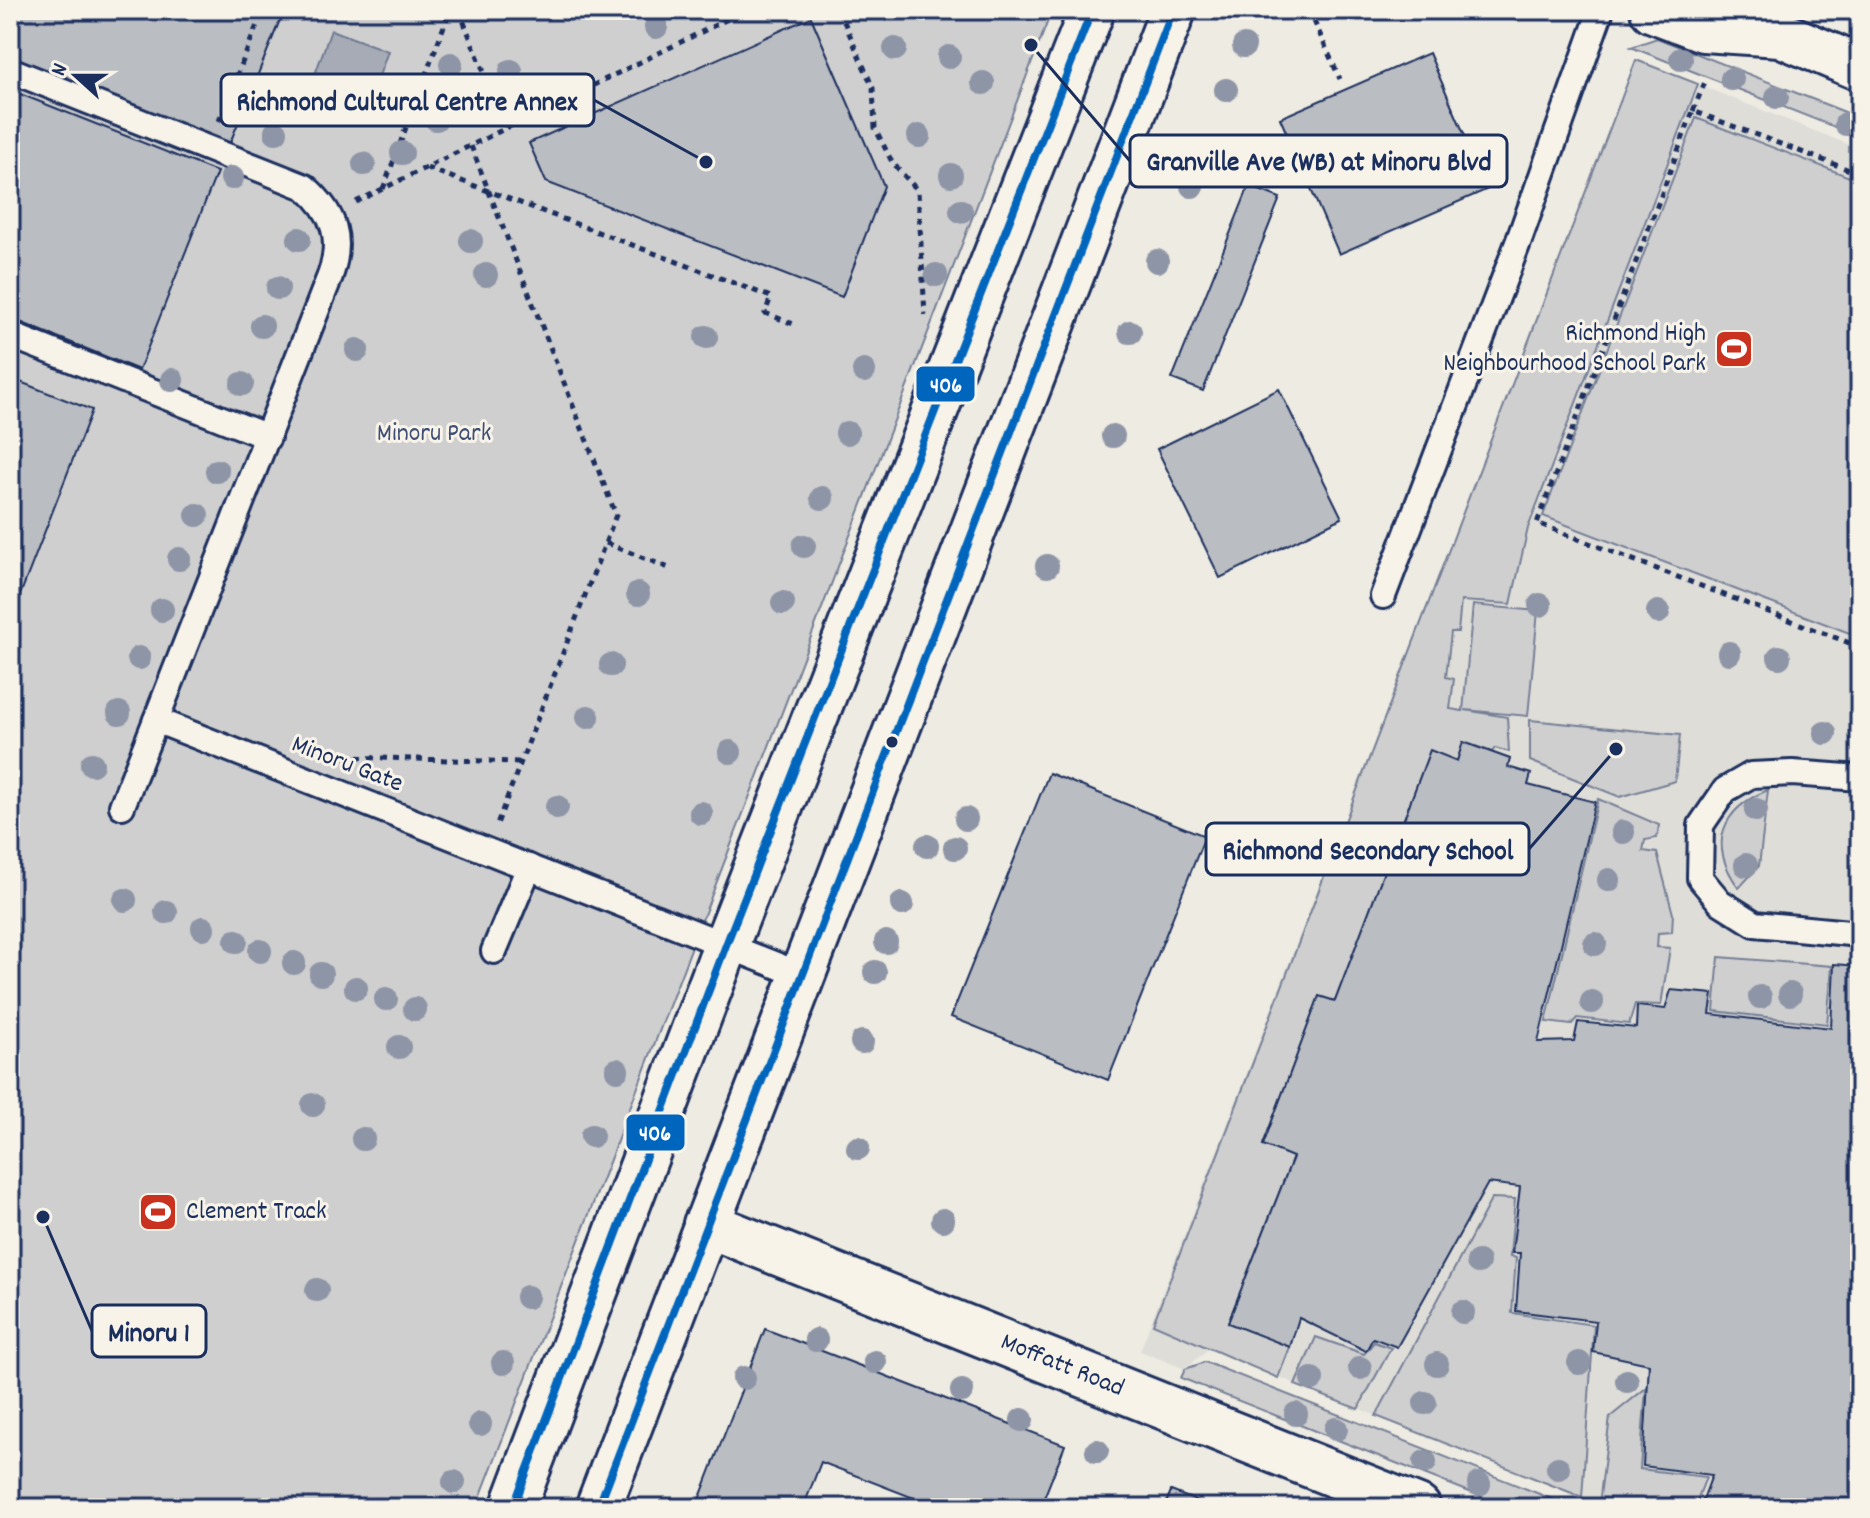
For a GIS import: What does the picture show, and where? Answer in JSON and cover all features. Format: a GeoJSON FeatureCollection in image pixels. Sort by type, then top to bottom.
{"type":"FeatureCollection","features":[{"type":"Feature","properties":{"kind":"main road"},"geometry":{"type":"LineString","coordinates":[[513,1508],[726,945],[1092,10]]}},
{"type":"Feature","properties":{"kind":"main road"},"geometry":{"type":"LineString","coordinates":[[598,1508],[1173,10]]}},
{"type":"Feature","properties":{"kind":"main road"},"geometry":{"type":"LineString","coordinates":[[1653,10],[1703,29],[1768,22],[1860,68]]}},
{"type":"Feature","properties":{"kind":"main road","name":"Moffatt Road"},"geometry":{"type":"LineString","coordinates":[[706,1224],[1418,1508]]}},
{"type":"Feature","properties":{"kind":"lane"},"geometry":{"type":"LineString","coordinates":[[1383,596],[1519,240],[1601,10]]}},
{"type":"Feature","properties":{"kind":"lane"},"geometry":{"type":"LineString","coordinates":[[10,70],[305,187],[330,215],[339,237],[337,255],[295,367],[122,806]]}},
{"type":"Feature","properties":{"kind":"lane"},"geometry":{"type":"LineString","coordinates":[[10,335],[268,437]]}},
{"type":"Feature","properties":{"kind":"lane","name":"Minoru Gate"},"geometry":{"type":"LineString","coordinates":[[156,720],[801,975]]}},
{"type":"Feature","properties":{"kind":"lane"},"geometry":{"type":"LineString","coordinates":[[1860,778],[1792,773],[1751,775],[1725,790],[1701,825],[1700,878],[1720,902],[1755,924],[1860,934]]}},
{"type":"Feature","properties":{"kind":"lane"},"geometry":{"type":"LineString","coordinates":[[494,951],[529,867]]}},
{"type":"Feature","properties":{"kind":"path"},"geometry":{"type":"LineString","coordinates":[[216,129],[263,10]]}},
{"type":"Feature","properties":{"kind":"path"},"geometry":{"type":"LineString","coordinates":[[383,190],[450,10]]}},
{"type":"Feature","properties":{"kind":"path"},"geometry":{"type":"LineString","coordinates":[[459,10],[507,129]]}},
{"type":"Feature","properties":{"kind":"path"},"geometry":{"type":"LineString","coordinates":[[330,215],[746,10]]}},
{"type":"Feature","properties":{"kind":"path"},"geometry":{"type":"LineString","coordinates":[[839,10],[873,88],[875,128],[892,162],[918,191],[925,320]]}},
{"type":"Feature","properties":{"kind":"path"},"geometry":{"type":"LineString","coordinates":[[1309,10],[1340,79]]}},
{"type":"Feature","properties":{"kind":"path"},"geometry":{"type":"LineString","coordinates":[[1705,82],[1537,523],[1860,647]]}},
{"type":"Feature","properties":{"kind":"path"},"geometry":{"type":"LineString","coordinates":[[1693,111],[1860,174]]}},
{"type":"Feature","properties":{"kind":"path"},"geometry":{"type":"LineString","coordinates":[[471,146],[616,515],[496,827]]}},
{"type":"Feature","properties":{"kind":"path"},"geometry":{"type":"LineString","coordinates":[[426,168],[771,297],[765,313],[796,325]]}},
{"type":"Feature","properties":{"kind":"path"},"geometry":{"type":"LineString","coordinates":[[606,543],[669,568]]}},
{"type":"Feature","properties":{"kind":"path"},"geometry":{"type":"LineString","coordinates":[[335,757],[520,762]]}},
{"type":"Feature","properties":{"kind":"shaded area"},"geometry":{"type":"Polygon","coordinates":[[[331,30],[388,51],[362,123],[305,102],[331,30]]]}},
{"type":"Feature","properties":{"kind":"shaded area"},"geometry":{"type":"Polygon","coordinates":[[[1636,60],[1860,149],[1860,1508],[1610,1508],[1208,1349],[1185,1369],[1140,1351],[1636,60]]]}},
{"type":"Feature","properties":{"kind":"green space","name":"Minoru Park"},"geometry":{"type":"Polygon","coordinates":[[[10,10],[1052,10],[476,1508],[10,1508],[10,10]]]}},
{"type":"Feature","properties":{"kind":"green space"},"geometry":{"type":"Polygon","coordinates":[[[1657,38],[1860,118],[1860,137],[1631,47],[1657,38]]]}},
{"type":"Feature","properties":{"kind":"green space"},"geometry":{"type":"Polygon","coordinates":[[[1636,60],[1698,84],[1528,528],[1511,604],[1461,601],[1458,632],[1451,632],[1446,677],[1454,679],[1450,709],[1463,711],[1473,605],[1538,611],[1528,716],[1465,710],[1507,717],[1509,752],[1495,748],[1492,752],[1464,742],[1457,761],[1430,751],[1335,1001],[1319,997],[1263,1145],[1293,1157],[1228,1323],[1290,1347],[1278,1378],[1153,1324],[1636,60]]]}},
{"type":"Feature","properties":{"kind":"green space","name":"Richmond High Neighbourhood School Park"},"geometry":{"type":"Polygon","coordinates":[[[1696,118],[1860,181],[1860,637],[1543,516],[1696,118]]]}},
{"type":"Feature","properties":{"kind":"green space"},"geometry":{"type":"Polygon","coordinates":[[[1530,720],[1680,735],[1675,781],[1620,797],[1530,761],[1530,720]]]}},
{"type":"Feature","properties":{"kind":"green space"},"geometry":{"type":"Polygon","coordinates":[[[1768,790],[1759,866],[1739,888],[1723,857],[1724,830],[1739,807],[1768,790]]]}},
{"type":"Feature","properties":{"kind":"green space"},"geometry":{"type":"Polygon","coordinates":[[[1598,799],[1659,825],[1657,838],[1645,840],[1643,851],[1657,853],[1673,914],[1672,932],[1658,933],[1657,947],[1670,948],[1661,1005],[1635,1004],[1629,1024],[1577,1018],[1571,1025],[1546,1022],[1598,799]]]}},
{"type":"Feature","properties":{"kind":"green space"},"geometry":{"type":"Polygon","coordinates":[[[1719,957],[1832,966],[1827,1024],[1714,1011],[1719,957]]]}},
{"type":"Feature","properties":{"kind":"green space"},"geometry":{"type":"Polygon","coordinates":[[[1492,1198],[1515,1199],[1510,1256],[1516,1258],[1512,1313],[1594,1325],[1582,1497],[1376,1416],[1492,1198]]]}},
{"type":"Feature","properties":{"kind":"green space"},"geometry":{"type":"Polygon","coordinates":[[[1316,1337],[1364,1354],[1374,1342],[1391,1348],[1358,1409],[1295,1385],[1316,1337]]]}},
{"type":"Feature","properties":{"kind":"green space"},"geometry":{"type":"Polygon","coordinates":[[[1205,1362],[1575,1508],[1510,1508],[1181,1378],[1185,1369],[1205,1362]]]}},
{"type":"Feature","properties":{"kind":"green space"},"geometry":{"type":"Polygon","coordinates":[[[1646,1388],[1640,1469],[1706,1477],[1694,1508],[1610,1508],[1599,1504],[1610,1417],[1646,1388]]]}},
{"type":"Feature","properties":{"kind":"building"},"geometry":{"type":"Polygon","coordinates":[[[10,10],[284,10],[230,143],[10,59],[10,10]]]}},
{"type":"Feature","properties":{"kind":"building"},"geometry":{"type":"Polygon","coordinates":[[[811,17],[884,186],[842,297],[546,182],[529,143],[811,17]]]}},
{"type":"Feature","properties":{"kind":"building"},"geometry":{"type":"Polygon","coordinates":[[[1429,53],[1488,189],[1339,254],[1280,118],[1429,53]]]}},
{"type":"Feature","properties":{"kind":"building"},"geometry":{"type":"Polygon","coordinates":[[[10,90],[217,172],[139,370],[10,318],[10,90]]]}},
{"type":"Feature","properties":{"kind":"building"},"geometry":{"type":"Polygon","coordinates":[[[1249,186],[1280,198],[1203,391],[1172,379],[1249,186]]]}},
{"type":"Feature","properties":{"kind":"building"},"geometry":{"type":"Polygon","coordinates":[[[10,378],[92,410],[10,621],[10,378]]]}},
{"type":"Feature","properties":{"kind":"building"},"geometry":{"type":"Polygon","coordinates":[[[1279,389],[1342,518],[1220,578],[1157,449],[1279,389]]]}},
{"type":"Feature","properties":{"kind":"building"},"geometry":{"type":"Polygon","coordinates":[[[1463,742],[1510,759],[1508,767],[1531,774],[1528,785],[1595,802],[1538,1042],[1574,1041],[1578,1022],[1636,1028],[1637,1006],[1665,1009],[1671,990],[1713,994],[1710,1014],[1831,1028],[1834,964],[1860,966],[1860,1508],[1700,1508],[1712,1475],[1643,1466],[1649,1364],[1593,1352],[1596,1321],[1516,1311],[1520,1253],[1512,1253],[1520,1187],[1488,1183],[1397,1347],[1373,1338],[1366,1351],[1299,1318],[1290,1347],[1228,1323],[1293,1157],[1263,1145],[1319,996],[1335,1001],[1430,750],[1457,761],[1463,742]]]}},
{"type":"Feature","properties":{"kind":"building"},"geometry":{"type":"Polygon","coordinates":[[[1049,773],[1205,836],[1108,1080],[951,1017],[1049,773]]]}},
{"type":"Feature","properties":{"kind":"building"},"geometry":{"type":"Polygon","coordinates":[[[10,828],[21,832],[10,860],[10,828]]]}},
{"type":"Feature","properties":{"kind":"building"},"geometry":{"type":"Polygon","coordinates":[[[765,1329],[1065,1445],[1040,1508],[931,1508],[932,1505],[821,1462],[803,1508],[696,1508],[765,1329]]]}},
{"type":"Feature","properties":{"kind":"building"},"geometry":{"type":"Polygon","coordinates":[[[1171,1491],[1214,1508],[1164,1508],[1171,1491]]]}},
{"type":"Feature","properties":{"kind":"transit line","name":"406"},"geometry":{"type":"LineString","coordinates":[[513,1508],[726,945],[1092,10]]}},
{"type":"Feature","properties":{"kind":"transit line","name":"406"},"geometry":{"type":"LineString","coordinates":[[598,1508],[1173,10]]}},
{"type":"Feature","properties":{"kind":"place","name":"Granville Ave (WB) at Minoru Blvd"},"geometry":{"type":"Point","coordinates":[1031,45]}},
{"type":"Feature","properties":{"kind":"place","name":"Richmond Cultural Centre Annex"},"geometry":{"type":"Point","coordinates":[706,162]}},
{"type":"Feature","properties":{"kind":"place","name":"Richmond High Neighbourhood School Park"},"geometry":{"type":"Point","coordinates":[1734,349]}},
{"type":"Feature","properties":{"kind":"place","name":"Richmond Secondary School"},"geometry":{"type":"Point","coordinates":[1616,749]}},
{"type":"Feature","properties":{"kind":"place","name":"Clement Track"},"geometry":{"type":"Point","coordinates":[158,1212]}},
{"type":"Feature","properties":{"kind":"place","name":"Minoru 1"},"geometry":{"type":"Point","coordinates":[43,1217]}}]}
